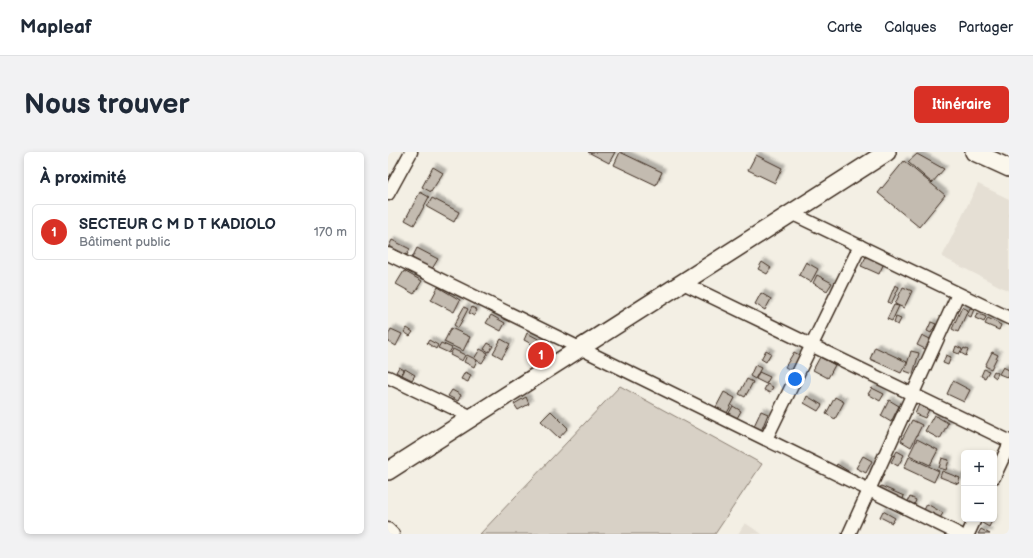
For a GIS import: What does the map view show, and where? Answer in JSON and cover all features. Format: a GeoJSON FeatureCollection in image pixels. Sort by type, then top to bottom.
{"type":"FeatureCollection","features":[{"type":"Feature","properties":{"kind":"street"},"geometry":{"type":"LineString","coordinates":[[388,194],[411,152]]}},
{"type":"Feature","properties":{"kind":"street"},"geometry":{"type":"LineString","coordinates":[[388,471],[887,152]]}},
{"type":"Feature","properties":{"kind":"street"},"geometry":{"type":"LineString","coordinates":[[974,152],[1009,168]]}},
{"type":"Feature","properties":{"kind":"street"},"geometry":{"type":"LineString","coordinates":[[791,213],[1009,318]]}},
{"type":"Feature","properties":{"kind":"street"},"geometry":{"type":"LineString","coordinates":[[766,439],[860,246]]}},
{"type":"Feature","properties":{"kind":"street"},"geometry":{"type":"LineString","coordinates":[[388,254],[959,534]]}},
{"type":"Feature","properties":{"kind":"street"},"geometry":{"type":"LineString","coordinates":[[682,283],[1009,441]]}},
{"type":"Feature","properties":{"kind":"street"},"geometry":{"type":"LineString","coordinates":[[849,534],[958,294]]}},
{"type":"Feature","properties":{"kind":"street"},"geometry":{"type":"LineString","coordinates":[[388,377],[472,417]]}},
{"type":"Feature","properties":{"kind":"street"},"geometry":{"type":"LineString","coordinates":[[997,471],[1009,445]]}},
{"type":"Feature","properties":{"kind":"street"},"geometry":{"type":"LineString","coordinates":[[968,534],[974,522]]}},
{"type":"Feature","properties":{"kind":"street"},"geometry":{"type":"LineString","coordinates":[[388,529],[393,534]]}},
{"type":"Feature","properties":{"kind":"shaded area"},"geometry":{"type":"Polygon","coordinates":[[[978,184],[1009,199],[1009,291],[942,257],[978,184]]]}},
{"type":"Feature","properties":{"kind":"shaded area"},"geometry":{"type":"Polygon","coordinates":[[[620,386],[762,464],[715,534],[480,534],[620,386]]]}},
{"type":"Feature","properties":{"kind":"shaded area"},"geometry":{"type":"Polygon","coordinates":[[[745,523],[762,534],[738,534],[745,523]]]}},
{"type":"Feature","properties":{"kind":"building"},"geometry":{"type":"Polygon","coordinates":[[[588,152],[615,152],[609,163],[588,152]]]}},
{"type":"Feature","properties":{"kind":"building"},"geometry":{"type":"Polygon","coordinates":[[[620,152],[662,172],[656,185],[614,165],[620,152]]]}},
{"type":"Feature","properties":{"kind":"building"},"geometry":{"type":"Polygon","coordinates":[[[917,154],[944,169],[932,183],[908,162],[917,154]]]}},
{"type":"Feature","properties":{"kind":"building"},"geometry":{"type":"Polygon","coordinates":[[[756,155],[782,168],[775,183],[748,170],[756,155]]]}},
{"type":"Feature","properties":{"kind":"building"},"geometry":{"type":"Polygon","coordinates":[[[904,161],[945,195],[919,227],[878,193],[904,161]]]}},
{"type":"Feature","properties":{"kind":"building"},"geometry":{"type":"Polygon","coordinates":[[[433,167],[443,173],[431,192],[422,187],[433,167]]]}},
{"type":"Feature","properties":{"kind":"building"},"geometry":{"type":"Polygon","coordinates":[[[420,192],[429,197],[414,225],[405,220],[420,192]]]}},
{"type":"Feature","properties":{"kind":"building"},"geometry":{"type":"Polygon","coordinates":[[[432,198],[459,212],[454,222],[427,207],[432,198]]]}},
{"type":"Feature","properties":{"kind":"building"},"geometry":{"type":"Polygon","coordinates":[[[392,240],[410,249],[407,255],[389,246],[392,240]]]}},
{"type":"Feature","properties":{"kind":"building"},"geometry":{"type":"Polygon","coordinates":[[[417,248],[438,259],[432,269],[412,258],[417,248]]]}},
{"type":"Feature","properties":{"kind":"building"},"geometry":{"type":"Polygon","coordinates":[[[867,255],[884,263],[879,274],[861,266],[867,255]]]}},
{"type":"Feature","properties":{"kind":"building"},"geometry":{"type":"Polygon","coordinates":[[[762,262],[771,268],[767,274],[758,269],[762,262]]]}},
{"type":"Feature","properties":{"kind":"building"},"geometry":{"type":"Polygon","coordinates":[[[806,262],[818,269],[811,282],[799,275],[806,262]]]}},
{"type":"Feature","properties":{"kind":"building"},"geometry":{"type":"Polygon","coordinates":[[[404,271],[422,281],[414,294],[396,284],[404,271]]]}},
{"type":"Feature","properties":{"kind":"building"},"geometry":{"type":"Polygon","coordinates":[[[817,275],[832,283],[827,291],[813,283],[817,275]]]}},
{"type":"Feature","properties":{"kind":"building"},"geometry":{"type":"Polygon","coordinates":[[[895,285],[899,287],[891,304],[888,302],[895,285]]]}},
{"type":"Feature","properties":{"kind":"building"},"geometry":{"type":"Polygon","coordinates":[[[438,287],[460,300],[454,312],[431,300],[438,287]]]}},
{"type":"Feature","properties":{"kind":"building"},"geometry":{"type":"Polygon","coordinates":[[[903,287],[912,291],[904,308],[895,304],[903,287]]]}},
{"type":"Feature","properties":{"kind":"building"},"geometry":{"type":"Polygon","coordinates":[[[761,293],[771,299],[765,310],[755,304],[761,293]]]}},
{"type":"Feature","properties":{"kind":"building"},"geometry":{"type":"Polygon","coordinates":[[[894,305],[899,306],[892,321],[887,319],[894,305]]]}},
{"type":"Feature","properties":{"kind":"building"},"geometry":{"type":"Polygon","coordinates":[[[464,307],[468,309],[458,328],[454,325],[464,307]]]}},
{"type":"Feature","properties":{"kind":"building"},"geometry":{"type":"Polygon","coordinates":[[[472,307],[477,310],[474,316],[469,313],[472,307]]]}},
{"type":"Feature","properties":{"kind":"building"},"geometry":{"type":"Polygon","coordinates":[[[962,307],[968,310],[958,332],[952,329],[962,307]]]}},
{"type":"Feature","properties":{"kind":"building"},"geometry":{"type":"Polygon","coordinates":[[[970,308],[974,309],[971,317],[967,315],[970,308]]]}},
{"type":"Feature","properties":{"kind":"building"},"geometry":{"type":"Polygon","coordinates":[[[977,313],[986,317],[984,322],[975,318],[977,313]]]}},
{"type":"Feature","properties":{"kind":"building"},"geometry":{"type":"Polygon","coordinates":[[[491,315],[505,323],[501,331],[486,323],[491,315]]]}},
{"type":"Feature","properties":{"kind":"building"},"geometry":{"type":"Polygon","coordinates":[[[896,317],[901,319],[898,325],[894,323],[896,317]]]}},
{"type":"Feature","properties":{"kind":"building"},"geometry":{"type":"Polygon","coordinates":[[[988,318],[1001,325],[999,330],[985,324],[988,318]]]}},
{"type":"Feature","properties":{"kind":"building"},"geometry":{"type":"Polygon","coordinates":[[[931,322],[936,324],[931,333],[927,331],[931,322]]]}},
{"type":"Feature","properties":{"kind":"building"},"geometry":{"type":"Polygon","coordinates":[[[407,328],[413,332],[410,336],[404,332],[407,328]]]}},
{"type":"Feature","properties":{"kind":"building"},"geometry":{"type":"Polygon","coordinates":[[[451,328],[470,337],[463,351],[444,342],[451,328]]]}},
{"type":"Feature","properties":{"kind":"building"},"geometry":{"type":"Polygon","coordinates":[[[391,329],[402,334],[396,346],[388,341],[388,335],[391,329]]]}},
{"type":"Feature","properties":{"kind":"building"},"geometry":{"type":"Polygon","coordinates":[[[527,333],[542,341],[539,348],[524,340],[527,333]]]}},
{"type":"Feature","properties":{"kind":"building"},"geometry":{"type":"Polygon","coordinates":[[[922,335],[932,340],[927,350],[917,345],[922,335]]]}},
{"type":"Feature","properties":{"kind":"building"},"geometry":{"type":"Polygon","coordinates":[[[501,339],[510,344],[502,358],[493,353],[501,339]]]}},
{"type":"Feature","properties":{"kind":"building"},"geometry":{"type":"Polygon","coordinates":[[[429,340],[438,345],[436,349],[427,343],[429,340]]]}},
{"type":"Feature","properties":{"kind":"building"},"geometry":{"type":"Polygon","coordinates":[[[441,343],[452,348],[449,353],[438,348],[441,343]]]}},
{"type":"Feature","properties":{"kind":"building"},"geometry":{"type":"Polygon","coordinates":[[[488,343],[493,346],[489,352],[484,349],[488,343]]]}},
{"type":"Feature","properties":{"kind":"building"},"geometry":{"type":"Polygon","coordinates":[[[956,346],[962,349],[959,354],[954,352],[956,346]]]}},
{"type":"Feature","properties":{"kind":"building"},"geometry":{"type":"Polygon","coordinates":[[[875,347],[907,362],[901,373],[870,359],[875,347]]]}},
{"type":"Feature","properties":{"kind":"building"},"geometry":{"type":"Polygon","coordinates":[[[964,348],[968,350],[966,356],[961,353],[964,348]]]}},
{"type":"Feature","properties":{"kind":"building"},"geometry":{"type":"Polygon","coordinates":[[[453,349],[465,355],[462,361],[450,355],[453,349]]]}},
{"type":"Feature","properties":{"kind":"building"},"geometry":{"type":"Polygon","coordinates":[[[480,349],[488,353],[482,363],[474,359],[480,349]]]}},
{"type":"Feature","properties":{"kind":"building"},"geometry":{"type":"Polygon","coordinates":[[[766,350],[771,353],[766,362],[761,359],[766,350]]]}},
{"type":"Feature","properties":{"kind":"building"},"geometry":{"type":"Polygon","coordinates":[[[911,351],[919,353],[913,374],[905,371],[911,351]]]}},
{"type":"Feature","properties":{"kind":"building"},"geometry":{"type":"Polygon","coordinates":[[[794,352],[801,356],[793,371],[785,367],[794,352]]]}},
{"type":"Feature","properties":{"kind":"building"},"geometry":{"type":"Polygon","coordinates":[[[992,352],[998,355],[991,369],[985,366],[992,352]]]}},
{"type":"Feature","properties":{"kind":"building"},"geometry":{"type":"Polygon","coordinates":[[[467,355],[477,360],[474,367],[464,362],[467,355]]]}},
{"type":"Feature","properties":{"kind":"building"},"geometry":{"type":"Polygon","coordinates":[[[946,355],[951,357],[948,365],[943,363],[946,355]]]}},
{"type":"Feature","properties":{"kind":"building"},"geometry":{"type":"Polygon","coordinates":[[[820,357],[835,365],[828,378],[813,370],[820,357]]]}},
{"type":"Feature","properties":{"kind":"building"},"geometry":{"type":"Polygon","coordinates":[[[755,365],[761,368],[755,379],[750,376],[755,365]]]}},
{"type":"Feature","properties":{"kind":"building"},"geometry":{"type":"Polygon","coordinates":[[[399,367],[404,370],[401,375],[396,372],[399,367]]]}},
{"type":"Feature","properties":{"kind":"building"},"geometry":{"type":"Polygon","coordinates":[[[1003,367],[1009,370],[1009,378],[999,374],[1003,367]]]}},
{"type":"Feature","properties":{"kind":"building"},"geometry":{"type":"Polygon","coordinates":[[[405,369],[415,375],[412,380],[402,375],[405,369]]]}},
{"type":"Feature","properties":{"kind":"building"},"geometry":{"type":"Polygon","coordinates":[[[984,369],[989,371],[985,378],[981,376],[984,369]]]}},
{"type":"Feature","properties":{"kind":"building"},"geometry":{"type":"Polygon","coordinates":[[[994,371],[998,373],[996,378],[992,375],[994,371]]]}},
{"type":"Feature","properties":{"kind":"building"},"geometry":{"type":"Polygon","coordinates":[[[465,372],[471,375],[468,382],[461,379],[465,372]]]}},
{"type":"Feature","properties":{"kind":"building"},"geometry":{"type":"Polygon","coordinates":[[[759,372],[770,377],[766,384],[756,379],[759,372]]]}},
{"type":"Feature","properties":{"kind":"building"},"geometry":{"type":"Polygon","coordinates":[[[747,379],[753,382],[745,397],[739,394],[747,379]]]}},
{"type":"Feature","properties":{"kind":"building"},"geometry":{"type":"Polygon","coordinates":[[[953,381],[970,390],[964,402],[947,394],[953,381]]]}},
{"type":"Feature","properties":{"kind":"building"},"geometry":{"type":"Polygon","coordinates":[[[767,384],[773,387],[770,393],[764,390],[767,384]]]}},
{"type":"Feature","properties":{"kind":"building"},"geometry":{"type":"Polygon","coordinates":[[[872,388],[884,394],[880,401],[868,394],[872,388]]]}},
{"type":"Feature","properties":{"kind":"building"},"geometry":{"type":"Polygon","coordinates":[[[452,390],[461,395],[458,401],[448,396],[452,390]]]}},
{"type":"Feature","properties":{"kind":"building"},"geometry":{"type":"Polygon","coordinates":[[[724,392],[735,398],[726,415],[715,409],[724,392]]]}},
{"type":"Feature","properties":{"kind":"building"},"geometry":{"type":"Polygon","coordinates":[[[807,396],[822,405],[818,411],[804,403],[807,396]]]}},
{"type":"Feature","properties":{"kind":"building"},"geometry":{"type":"Polygon","coordinates":[[[526,397],[529,404],[518,410],[514,404],[526,397]]]}},
{"type":"Feature","properties":{"kind":"building"},"geometry":{"type":"Polygon","coordinates":[[[835,397],[844,402],[835,419],[826,414],[835,397]]]}},
{"type":"Feature","properties":{"kind":"building"},"geometry":{"type":"Polygon","coordinates":[[[889,400],[899,406],[891,422],[881,416],[889,400]]]}},
{"type":"Feature","properties":{"kind":"building"},"geometry":{"type":"Polygon","coordinates":[[[920,402],[930,407],[925,418],[915,414],[920,402]]]}},
{"type":"Feature","properties":{"kind":"building"},"geometry":{"type":"Polygon","coordinates":[[[733,406],[741,411],[736,420],[728,415],[733,406]]]}},
{"type":"Feature","properties":{"kind":"building"},"geometry":{"type":"Polygon","coordinates":[[[551,411],[568,428],[559,438],[541,421],[551,411]]]}},
{"type":"Feature","properties":{"kind":"building"},"geometry":{"type":"Polygon","coordinates":[[[761,411],[768,414],[761,431],[753,428],[761,411]]]}},
{"type":"Feature","properties":{"kind":"building"},"geometry":{"type":"Polygon","coordinates":[[[934,415],[948,423],[940,439],[925,431],[934,415]]]}},
{"type":"Feature","properties":{"kind":"building"},"geometry":{"type":"Polygon","coordinates":[[[912,420],[922,425],[911,447],[901,441],[912,420]]]}},
{"type":"Feature","properties":{"kind":"building"},"geometry":{"type":"Polygon","coordinates":[[[917,439],[938,450],[930,465],[909,455],[917,439]]]}},
{"type":"Feature","properties":{"kind":"building"},"geometry":{"type":"Polygon","coordinates":[[[897,451],[904,455],[898,466],[891,462],[897,451]]]}},
{"type":"Feature","properties":{"kind":"building"},"geometry":{"type":"Polygon","coordinates":[[[863,456],[872,461],[866,473],[856,468],[863,456]]]}},
{"type":"Feature","properties":{"kind":"building"},"geometry":{"type":"Polygon","coordinates":[[[909,457],[939,471],[934,482],[904,468],[909,457]]]}},
{"type":"Feature","properties":{"kind":"building"},"geometry":{"type":"Polygon","coordinates":[[[942,458],[949,460],[946,470],[939,468],[942,458]]]}},
{"type":"Feature","properties":{"kind":"building"},"geometry":{"type":"Polygon","coordinates":[[[837,464],[848,471],[845,476],[834,470],[837,464]]]}},
{"type":"Feature","properties":{"kind":"building"},"geometry":{"type":"Polygon","coordinates":[[[942,471],[960,478],[958,484],[940,477],[942,471]]]}},
{"type":"Feature","properties":{"kind":"building"},"geometry":{"type":"Polygon","coordinates":[[[881,486],[904,496],[901,504],[878,493],[881,486]]]}},
{"type":"Feature","properties":{"kind":"building"},"geometry":{"type":"Polygon","coordinates":[[[910,497],[916,500],[913,508],[906,505],[910,497]]]}},
{"type":"Feature","properties":{"kind":"building"},"geometry":{"type":"Polygon","coordinates":[[[927,504],[943,513],[939,520],[923,512],[927,504]]]}},
{"type":"Feature","properties":{"kind":"building"},"geometry":{"type":"Polygon","coordinates":[[[883,511],[895,518],[892,523],[880,517],[883,511]]]}},
{"type":"Feature","properties":{"kind":"building"},"geometry":{"type":"Polygon","coordinates":[[[982,522],[992,522],[989,527],[982,522]]]}},
{"type":"Feature","properties":{"kind":"building"},"geometry":{"type":"Polygon","coordinates":[[[981,529],[990,534],[978,534],[981,529]]]}},
{"type":"Feature","properties":{"kind":"place","name":"SECTEUR C M D T KADIOLO"},"geometry":{"type":"Point","coordinates":[541,355]}}]}
